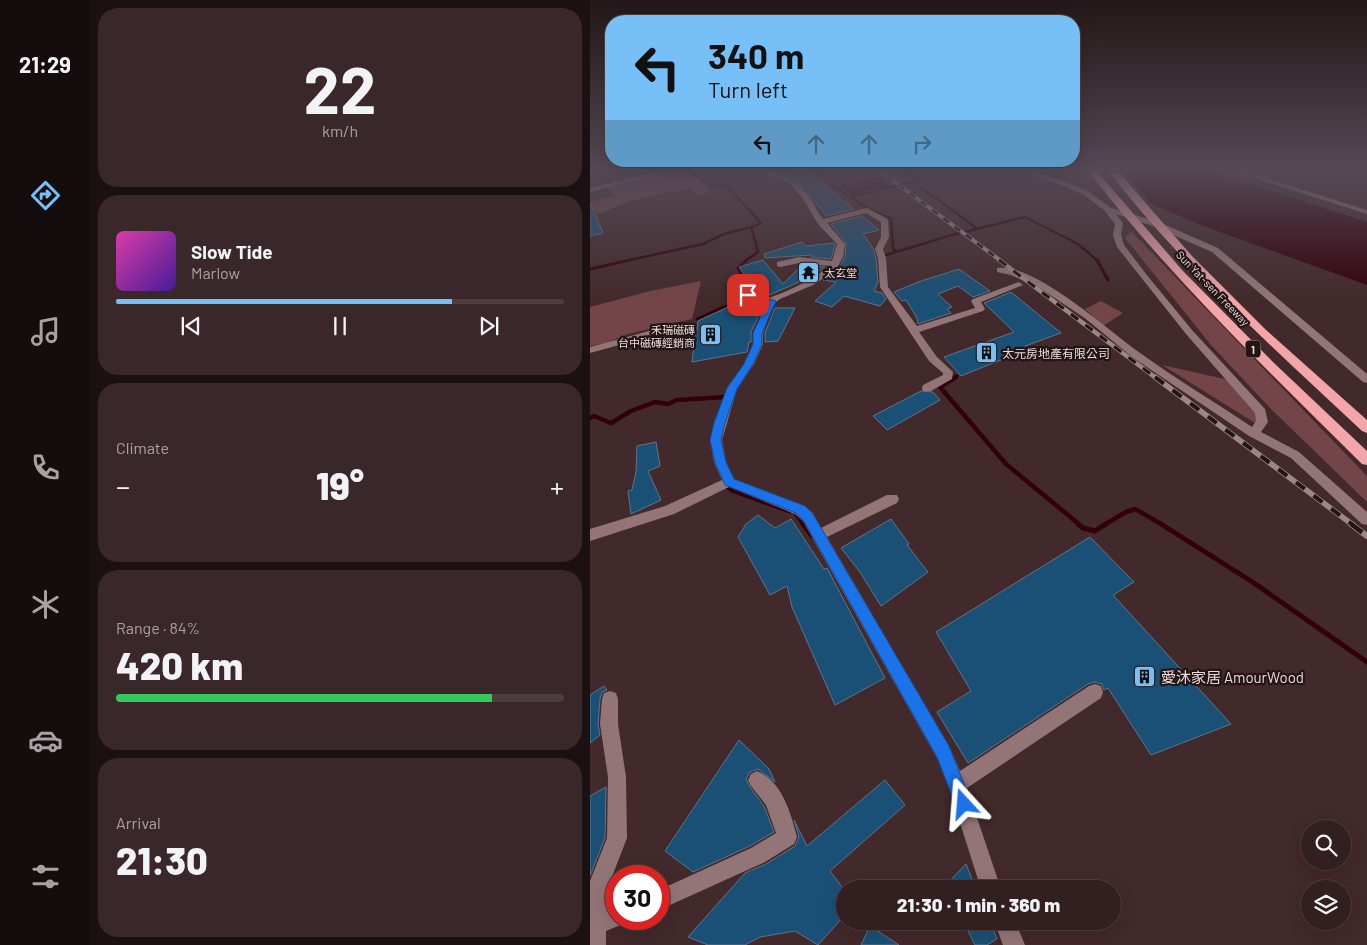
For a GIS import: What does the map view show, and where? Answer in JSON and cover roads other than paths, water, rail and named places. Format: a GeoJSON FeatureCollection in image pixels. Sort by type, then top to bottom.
{"type":"FeatureCollection","features":[{"type":"Feature","properties":{"kind":"highway","name":"Sun Yat-sen Freeway"},"geometry":{"type":"LineString","coordinates":[[1127,212],[1180,273],[1270,366],[1367,460]]}},
{"type":"Feature","properties":{"kind":"highway","name":"Sun Yat-sen Freeway"},"geometry":{"type":"LineString","coordinates":[[1150,212],[1188,258],[1261,331],[1367,428]]}},
{"type":"Feature","properties":{"kind":"street"},"geometry":{"type":"LineString","coordinates":[[815,212],[821,222],[841,244],[839,257],[826,274],[772,301],[758,333],[758,344],[749,364],[732,388],[720,423],[716,440],[720,462],[730,482],[800,510],[808,517],[943,752],[957,784],[987,880]]}},
{"type":"Feature","properties":{"kind":"street"},"geometry":{"type":"LineString","coordinates":[[821,222],[859,212]]}},
{"type":"Feature","properties":{"kind":"street"},"geometry":{"type":"LineString","coordinates":[[871,212],[884,219],[886,224],[886,237],[880,244],[884,287],[933,359],[948,372],[948,377],[927,388]]}},
{"type":"Feature","properties":{"kind":"street"},"geometry":{"type":"LineString","coordinates":[[1110,212],[1112,217],[1119,223],[1117,235],[1120,245],[1143,276],[1189,332],[1261,412],[1262,422],[1253,433]]}},
{"type":"Feature","properties":{"kind":"street"},"geometry":{"type":"LineString","coordinates":[[1116,212],[1156,224],[1215,250],[1367,380]]}},
{"type":"Feature","properties":{"kind":"street"},"geometry":{"type":"LineString","coordinates":[[780,264],[798,260],[835,264]]}},
{"type":"Feature","properties":{"kind":"street"},"geometry":{"type":"LineString","coordinates":[[1000,270],[1014,273],[1043,286],[1088,317],[1136,355],[1253,433],[1295,455],[1367,520]]}},
{"type":"Feature","properties":{"kind":"street"},"geometry":{"type":"LineString","coordinates":[[913,331],[980,308],[976,301],[1019,285]]}},
{"type":"Feature","properties":{"kind":"street"},"geometry":{"type":"LineString","coordinates":[[731,296],[748,295],[772,301]]}},
{"type":"Feature","properties":{"kind":"street"},"geometry":{"type":"LineString","coordinates":[[590,350],[671,328]]}},
{"type":"Feature","properties":{"kind":"street"},"geometry":{"type":"LineString","coordinates":[[590,535],[669,510],[730,482]]}},
{"type":"Feature","properties":{"kind":"street"},"geometry":{"type":"LineString","coordinates":[[819,535],[892,500]]}},
{"type":"Feature","properties":{"kind":"street"},"geometry":{"type":"LineString","coordinates":[[957,784],[1094,692]]}},
{"type":"Feature","properties":{"kind":"street"},"geometry":{"type":"LineString","coordinates":[[607,865],[617,838],[617,777],[609,724],[610,699]]}},
{"type":"Feature","properties":{"kind":"street"},"geometry":{"type":"LineString","coordinates":[[670,895],[758,856],[787,837],[783,818],[768,789],[758,780]]}},
{"type":"Feature","properties":{"kind":"street"},"geometry":{"type":"LineString","coordinates":[[605,869],[598,887],[605,913]]}},
{"type":"Feature","properties":{"kind":"street"},"geometry":{"type":"LineString","coordinates":[[595,945],[605,924]]}},
{"type":"Feature","properties":{"kind":"street"},"geometry":{"type":"LineString","coordinates":[[1008,930],[1014,945]]}},
{"type":"Feature","properties":{"kind":"waterway"},"geometry":{"type":"LineString","coordinates":[[751,212],[761,223],[751,227]]}},
{"type":"Feature","properties":{"kind":"waterway"},"geometry":{"type":"LineString","coordinates":[[875,212],[891,219],[893,249],[896,251]]}},
{"type":"Feature","properties":{"kind":"waterway"},"geometry":{"type":"LineString","coordinates":[[955,212],[978,229]]}},
{"type":"Feature","properties":{"kind":"waterway"},"geometry":{"type":"LineString","coordinates":[[978,229],[1025,217],[1078,244],[1097,260]]}},
{"type":"Feature","properties":{"kind":"waterway"},"geometry":{"type":"LineString","coordinates":[[625,261],[703,244],[724,234],[751,227]]}},
{"type":"Feature","properties":{"kind":"waterway"},"geometry":{"type":"LineString","coordinates":[[745,261],[758,252],[751,227]]}},
{"type":"Feature","properties":{"kind":"waterway"},"geometry":{"type":"LineString","coordinates":[[886,255],[978,229]]}},
{"type":"Feature","properties":{"kind":"waterway"},"geometry":{"type":"LineString","coordinates":[[590,269],[630,260]]}},
{"type":"Feature","properties":{"kind":"waterway"},"geometry":{"type":"LineString","coordinates":[[746,299],[752,288],[738,268],[747,260]]}},
{"type":"Feature","properties":{"kind":"waterway"},"geometry":{"type":"LineString","coordinates":[[1097,260],[1108,280]]}},
{"type":"Feature","properties":{"kind":"waterway"},"geometry":{"type":"LineString","coordinates":[[697,319],[746,299]]}},
{"type":"Feature","properties":{"kind":"waterway"},"geometry":{"type":"LineString","coordinates":[[956,377],[940,387],[1006,464],[1080,525]]}},
{"type":"Feature","properties":{"kind":"waterway"},"geometry":{"type":"LineString","coordinates":[[590,418],[594,416],[611,423],[631,411],[655,402],[668,404],[677,400],[726,397]]}},
{"type":"Feature","properties":{"kind":"waterway"},"geometry":{"type":"LineString","coordinates":[[725,485],[733,491],[789,511]]}},
{"type":"Feature","properties":{"kind":"waterway"},"geometry":{"type":"LineString","coordinates":[[1104,525],[1135,509],[1163,525]]}},
{"type":"Feature","properties":{"kind":"waterway"},"geometry":{"type":"LineString","coordinates":[[796,514],[804,525]]}},
{"type":"Feature","properties":{"kind":"waterway"},"geometry":{"type":"LineString","coordinates":[[803,524],[812,536]]}},
{"type":"Feature","properties":{"kind":"waterway"},"geometry":{"type":"LineString","coordinates":[[1078,524],[1083,528],[1095,531],[1106,524]]}},
{"type":"Feature","properties":{"kind":"waterway"},"geometry":{"type":"LineString","coordinates":[[1161,524],[1254,583],[1367,662]]}},
{"type":"Feature","properties":{"kind":"railway"},"geometry":{"type":"LineString","coordinates":[[935,212],[1001,261]]}},
{"type":"Feature","properties":{"kind":"railway"},"geometry":{"type":"LineString","coordinates":[[999,260],[1156,378]]}},
{"type":"Feature","properties":{"kind":"railway"},"geometry":{"type":"LineString","coordinates":[[1155,377],[1353,525]]}},
{"type":"Feature","properties":{"kind":"railway"},"geometry":{"type":"LineString","coordinates":[[1351,524],[1367,536]]}},
{"type":"Feature","properties":{"kind":"place","name":"太玄堂"},"geometry":{"type":"Point","coordinates":[808,272]}},
{"type":"Feature","properties":{"kind":"place","name":"禾瑞磁磚 台中磁磚經銷商"},"geometry":{"type":"Point","coordinates":[711,335]}},
{"type":"Feature","properties":{"kind":"place","name":"太元房地產有限公司"},"geometry":{"type":"Point","coordinates":[986,353]}},
{"type":"Feature","properties":{"kind":"place","name":"愛沐家居 AmourWood"},"geometry":{"type":"Point","coordinates":[1145,677]}}]}
